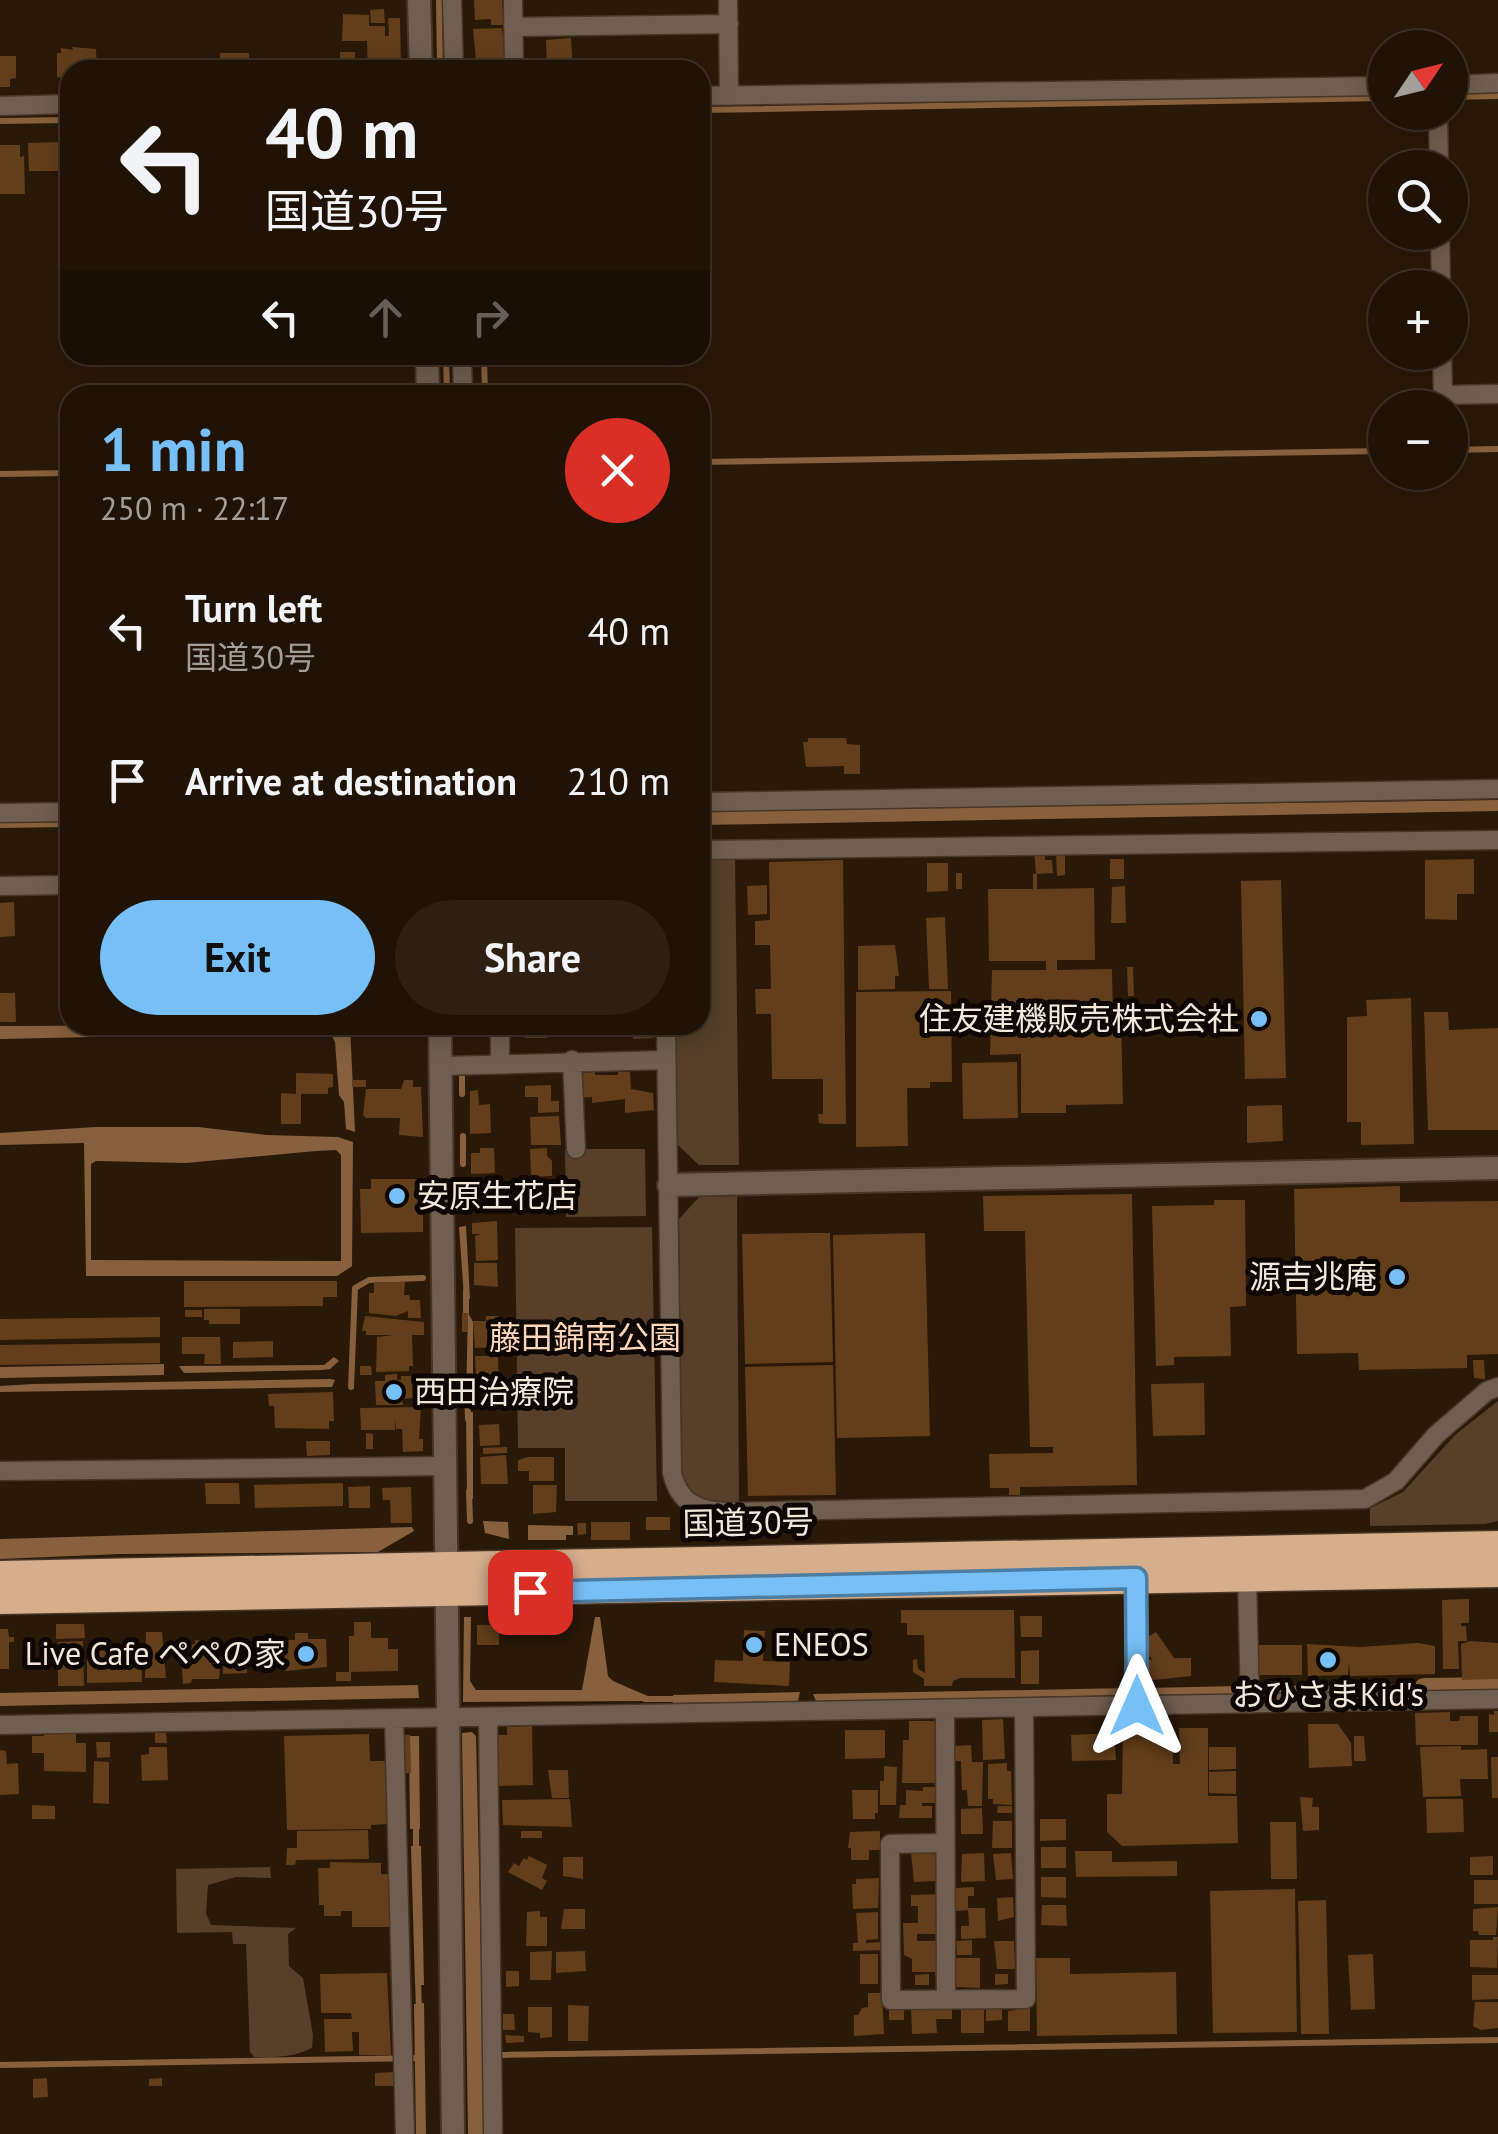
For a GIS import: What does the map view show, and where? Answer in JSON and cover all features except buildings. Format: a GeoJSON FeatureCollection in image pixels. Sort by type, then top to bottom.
{"type":"FeatureCollection","features":[{"type":"Feature","properties":{"kind":"highway","name":"国道30号"},"geometry":{"type":"LineString","coordinates":[[0,1575],[1498,1545]]}},
{"type":"Feature","properties":{"kind":"highway","name":"国道30号"},"geometry":{"type":"LineString","coordinates":[[0,1600],[1498,1574]]}},
{"type":"Feature","properties":{"kind":"street"},"geometry":{"type":"LineString","coordinates":[[420,0],[421,60]]}},
{"type":"Feature","properties":{"kind":"street"},"geometry":{"type":"LineString","coordinates":[[452,0],[454,60]]}},
{"type":"Feature","properties":{"kind":"street"},"geometry":{"type":"LineString","coordinates":[[513,0],[514,60]]}},
{"type":"Feature","properties":{"kind":"street"},"geometry":{"type":"LineString","coordinates":[[728,0],[729,96]]}},
{"type":"Feature","properties":{"kind":"street"},"geometry":{"type":"LineString","coordinates":[[513,27],[728,24]]}},
{"type":"Feature","properties":{"kind":"street"},"geometry":{"type":"LineString","coordinates":[[1468,84],[1498,83]]}},
{"type":"Feature","properties":{"kind":"street"},"geometry":{"type":"LineString","coordinates":[[710,96],[1368,86]]}},
{"type":"Feature","properties":{"kind":"street"},"geometry":{"type":"LineString","coordinates":[[0,106],[60,104]]}},
{"type":"Feature","properties":{"kind":"street"},"geometry":{"type":"LineString","coordinates":[[1442,370],[1443,394],[1498,394]]}},
{"type":"Feature","properties":{"kind":"street"},"geometry":{"type":"LineString","coordinates":[[710,802],[1498,789]]}},
{"type":"Feature","properties":{"kind":"street"},"geometry":{"type":"LineString","coordinates":[[0,813],[60,812]]}},
{"type":"Feature","properties":{"kind":"street"},"geometry":{"type":"LineString","coordinates":[[710,850],[1498,840]]}},
{"type":"Feature","properties":{"kind":"street"},"geometry":{"type":"LineString","coordinates":[[0,886],[60,885]]}},
{"type":"Feature","properties":{"kind":"street"},"geometry":{"type":"LineString","coordinates":[[444,1035],[454,1065],[446,1466],[453,2134]]}},
{"type":"Feature","properties":{"kind":"street"},"geometry":{"type":"LineString","coordinates":[[500,1035],[500,1063]]}},
{"type":"Feature","properties":{"kind":"street"},"geometry":{"type":"LineString","coordinates":[[666,1035],[672,1472],[676,1488],[698,1509],[1365,1500],[1396,1481],[1436,1436],[1488,1391],[1498,1387]]}},
{"type":"Feature","properties":{"kind":"street"},"geometry":{"type":"LineString","coordinates":[[572,1060],[576,1150]]}},
{"type":"Feature","properties":{"kind":"street"},"geometry":{"type":"LineString","coordinates":[[454,1065],[666,1060]]}},
{"type":"Feature","properties":{"kind":"street"},"geometry":{"type":"LineString","coordinates":[[669,1185],[1498,1168]]}},
{"type":"Feature","properties":{"kind":"street"},"geometry":{"type":"LineString","coordinates":[[0,1471],[446,1466]]}},
{"type":"Feature","properties":{"kind":"street"},"geometry":{"type":"LineString","coordinates":[[1247,1576],[1250,1695]]}},
{"type":"Feature","properties":{"kind":"street"},"geometry":{"type":"LineString","coordinates":[[1136,1578],[1137,1706]]}},
{"type":"Feature","properties":{"kind":"street"},"geometry":{"type":"LineString","coordinates":[[0,1724],[1024,1709],[1137,1706],[1250,1695],[1498,1699]]}},
{"type":"Feature","properties":{"kind":"street"},"geometry":{"type":"LineString","coordinates":[[945,1709],[946,2000]]}},
{"type":"Feature","properties":{"kind":"street"},"geometry":{"type":"LineString","coordinates":[[944,1842],[890,1844],[892,2000],[1026,2000],[1024,1709]]}},
{"type":"Feature","properties":{"kind":"street"},"geometry":{"type":"LineString","coordinates":[[488,1717],[493,2134]]}},
{"type":"Feature","properties":{"kind":"street"},"geometry":{"type":"LineString","coordinates":[[394,1719],[405,2134]]}},
{"type":"Feature","properties":{"kind":"green space"},"geometry":{"type":"Polygon","coordinates":[[[710,857],[735,857],[739,1165],[699,1165],[678,1145],[675,1035],[710,1035],[710,857]]]}},
{"type":"Feature","properties":{"kind":"green space"},"geometry":{"type":"Polygon","coordinates":[[[565,1149],[645,1149],[646,1216],[566,1217],[565,1149]]]}},
{"type":"Feature","properties":{"kind":"green space"},"geometry":{"type":"Polygon","coordinates":[[[737,1196],[739,1505],[702,1505],[682,1481],[679,1219],[699,1197],[737,1196]]]}},
{"type":"Feature","properties":{"kind":"green space","name":"藤田錦南公園"},"geometry":{"type":"Polygon","coordinates":[[[652,1227],[657,1501],[565,1501],[565,1448],[518,1448],[515,1228],[652,1227]]]}},
{"type":"Feature","properties":{"kind":"green space"},"geometry":{"type":"Polygon","coordinates":[[[1498,1401],[1498,1521],[1370,1526],[1370,1508],[1403,1492],[1456,1434],[1498,1401]]]}},
{"type":"Feature","properties":{"kind":"green space"},"geometry":{"type":"Polygon","coordinates":[[[270,1867],[271,1878],[236,1877],[208,1885],[206,1913],[211,1925],[296,1928],[288,1934],[289,1966],[303,1978],[312,2048],[284,2056],[254,2057],[250,2052],[246,1944],[233,1944],[232,1932],[177,1933],[176,1869],[270,1867]]]}},
{"type":"Feature","properties":{"kind":"shaded area"},"geometry":{"type":"Polygon","coordinates":[[[1498,800],[1498,811],[710,825],[710,811],[1498,800]]]}},
{"type":"Feature","properties":{"kind":"shaded area"},"geometry":{"type":"Polygon","coordinates":[[[0,1026],[60,1026],[60,1035],[189,1035],[0,1039],[0,1026]]]}},
{"type":"Feature","properties":{"kind":"shaded area"},"geometry":{"type":"Polygon","coordinates":[[[332,1035],[350,1035],[355,1132],[346,1129],[332,1035]]]}},
{"type":"Feature","properties":{"kind":"shaded area"},"geometry":{"type":"Polygon","coordinates":[[[96,1127],[198,1127],[266,1135],[338,1137],[353,1142],[352,1266],[337,1276],[86,1276],[84,1143],[0,1145],[0,1133],[96,1127]],[[336,1150],[186,1163],[96,1161],[91,1164],[91,1260],[341,1261],[341,1155],[336,1150]]]}},
{"type":"Feature","properties":{"kind":"shaded area"},"geometry":{"type":"Polygon","coordinates":[[[466,1226],[470,1299],[464,1298],[459,1227],[466,1226]]]}},
{"type":"Feature","properties":{"kind":"shaded area"},"geometry":{"type":"Polygon","coordinates":[[[468,1313],[473,1322],[473,1396],[466,1396],[468,1313]]]}},
{"type":"Feature","properties":{"kind":"shaded area"},"geometry":{"type":"Polygon","coordinates":[[[334,1357],[339,1361],[322,1370],[184,1373],[179,1366],[324,1365],[334,1357]]]}},
{"type":"Feature","properties":{"kind":"shaded area"},"geometry":{"type":"Polygon","coordinates":[[[164,1364],[164,1375],[0,1378],[0,1367],[164,1364]]]}},
{"type":"Feature","properties":{"kind":"shaded area"},"geometry":{"type":"Polygon","coordinates":[[[335,1380],[332,1387],[0,1392],[0,1386],[33,1384],[335,1380]]]}},
{"type":"Feature","properties":{"kind":"shaded area"},"geometry":{"type":"Polygon","coordinates":[[[466,1412],[473,1412],[473,1499],[467,1499],[466,1412]]]}},
{"type":"Feature","properties":{"kind":"shaded area"},"geometry":{"type":"Polygon","coordinates":[[[483,1521],[508,1522],[509,1539],[485,1533],[483,1521]]]}},
{"type":"Feature","properties":{"kind":"shaded area"},"geometry":{"type":"Polygon","coordinates":[[[528,1525],[573,1526],[573,1535],[566,1535],[566,1540],[528,1540],[528,1525]]]}},
{"type":"Feature","properties":{"kind":"shaded area"},"geometry":{"type":"Polygon","coordinates":[[[412,1527],[414,1531],[378,1552],[0,1559],[0,1539],[412,1527]]]}},
{"type":"Feature","properties":{"kind":"shaded area"},"geometry":{"type":"Polygon","coordinates":[[[464,1617],[471,1617],[470,1681],[476,1690],[582,1690],[595,1617],[600,1617],[608,1676],[650,1697],[649,1701],[463,1702],[464,1617]]]}},
{"type":"Feature","properties":{"kind":"shaded area"},"geometry":{"type":"Polygon","coordinates":[[[1447,1684],[1448,1692],[1260,1694],[1260,1686],[1447,1684]]]}},
{"type":"Feature","properties":{"kind":"shaded area"},"geometry":{"type":"Polygon","coordinates":[[[418,1685],[419,1698],[0,1706],[0,1693],[418,1685]]]}},
{"type":"Feature","properties":{"kind":"shaded area"},"geometry":{"type":"Polygon","coordinates":[[[1239,1686],[1238,1694],[1154,1695],[1148,1688],[1239,1686]]]}},
{"type":"Feature","properties":{"kind":"shaded area"},"geometry":{"type":"Polygon","coordinates":[[[1129,1688],[1129,1695],[816,1701],[813,1694],[1129,1688]]]}},
{"type":"Feature","properties":{"kind":"shaded area"},"geometry":{"type":"Polygon","coordinates":[[[800,1692],[798,1701],[673,1703],[673,1695],[800,1692]]]}},
{"type":"Feature","properties":{"kind":"shaded area"},"geometry":{"type":"Polygon","coordinates":[[[472,1732],[476,1736],[485,2134],[468,2134],[462,1733],[472,1732]]]}},
{"type":"Feature","properties":{"kind":"shaded area"},"geometry":{"type":"Polygon","coordinates":[[[409,1736],[419,1736],[420,1829],[410,1829],[409,1736]]]}},
{"type":"Feature","properties":{"kind":"shaded area"},"geometry":{"type":"Polygon","coordinates":[[[411,1846],[421,1846],[424,1985],[415,1985],[411,1846]]]}},
{"type":"Feature","properties":{"kind":"shaded area"},"geometry":{"type":"Polygon","coordinates":[[[424,2003],[426,2134],[416,2134],[414,2004],[424,2003]]]}},
{"type":"Feature","properties":{"kind":"waterway"},"geometry":{"type":"LineString","coordinates":[[439,0],[440,60]]}},
{"type":"Feature","properties":{"kind":"waterway"},"geometry":{"type":"LineString","coordinates":[[1468,97],[1498,96]]}},
{"type":"Feature","properties":{"kind":"waterway"},"geometry":{"type":"LineString","coordinates":[[710,110],[1368,98]]}},
{"type":"Feature","properties":{"kind":"waterway"},"geometry":{"type":"LineString","coordinates":[[0,121],[60,120]]}},
{"type":"Feature","properties":{"kind":"waterway"},"geometry":{"type":"LineString","coordinates":[[446,365],[447,385]]}},
{"type":"Feature","properties":{"kind":"waterway"},"geometry":{"type":"LineString","coordinates":[[484,365],[485,385]]}},
{"type":"Feature","properties":{"kind":"waterway"},"geometry":{"type":"LineString","coordinates":[[1468,450],[1498,449]]}},
{"type":"Feature","properties":{"kind":"waterway"},"geometry":{"type":"LineString","coordinates":[[710,462],[1368,451]]}},
{"type":"Feature","properties":{"kind":"waterway"},"geometry":{"type":"LineString","coordinates":[[0,474],[60,473]]}},
{"type":"Feature","properties":{"kind":"waterway"},"geometry":{"type":"LineString","coordinates":[[0,825],[60,824]]}},
{"type":"Feature","properties":{"kind":"waterway"},"geometry":{"type":"LineString","coordinates":[[462,1066],[462,1094]]}},
{"type":"Feature","properties":{"kind":"waterway"},"geometry":{"type":"LineString","coordinates":[[463,1136],[463,1164]]}},
{"type":"Feature","properties":{"kind":"waterway"},"geometry":{"type":"LineString","coordinates":[[351,1387],[355,1288],[369,1280],[423,1278]]}},
{"type":"Feature","properties":{"kind":"waterway"},"geometry":{"type":"LineString","coordinates":[[466,1291],[466,1319]]}},
{"type":"Feature","properties":{"kind":"waterway"},"geometry":{"type":"LineString","coordinates":[[467,1391],[468,1419]]}},
{"type":"Feature","properties":{"kind":"waterway"},"geometry":{"type":"LineString","coordinates":[[469,1491],[470,1521]]}},
{"type":"Feature","properties":{"kind":"waterway"},"geometry":{"type":"LineString","coordinates":[[1424,1688],[1498,1687]]}},
{"type":"Feature","properties":{"kind":"waterway"},"geometry":{"type":"LineString","coordinates":[[645,1699],[678,1699]]}},
{"type":"Feature","properties":{"kind":"waterway"},"geometry":{"type":"LineString","coordinates":[[416,1823],[416,1851]]}},
{"type":"Feature","properties":{"kind":"waterway"},"geometry":{"type":"LineString","coordinates":[[418,1978],[419,2011]]}},
{"type":"Feature","properties":{"kind":"waterway"},"geometry":{"type":"LineString","coordinates":[[498,2055],[1498,2040]]}},
{"type":"Feature","properties":{"kind":"waterway"},"geometry":{"type":"LineString","coordinates":[[0,2065],[420,2058]]}},
{"type":"Feature","properties":{"kind":"place","name":"住友建機販売株式会社"},"geometry":{"type":"Point","coordinates":[1259,1019]}},
{"type":"Feature","properties":{"kind":"place","name":"安原生花店"},"geometry":{"type":"Point","coordinates":[397,1196]}},
{"type":"Feature","properties":{"kind":"place","name":"源吉兆庵"},"geometry":{"type":"Point","coordinates":[1397,1277]}},
{"type":"Feature","properties":{"kind":"place","name":"西田治療院"},"geometry":{"type":"Point","coordinates":[394,1392]}},
{"type":"Feature","properties":{"kind":"place","name":"ENEOS"},"geometry":{"type":"Point","coordinates":[754,1645]}},
{"type":"Feature","properties":{"kind":"place","name":"Live Cafe ペペの家"},"geometry":{"type":"Point","coordinates":[306,1654]}},
{"type":"Feature","properties":{"kind":"place","name":"おひさまKid's"},"geometry":{"type":"Point","coordinates":[1328,1660]}},
{"type":"Feature","properties":{"kind":"route"},"geometry":{"type":"LineString","coordinates":[[530,1592],[1136,1578],[1137,1706]]}}]}
